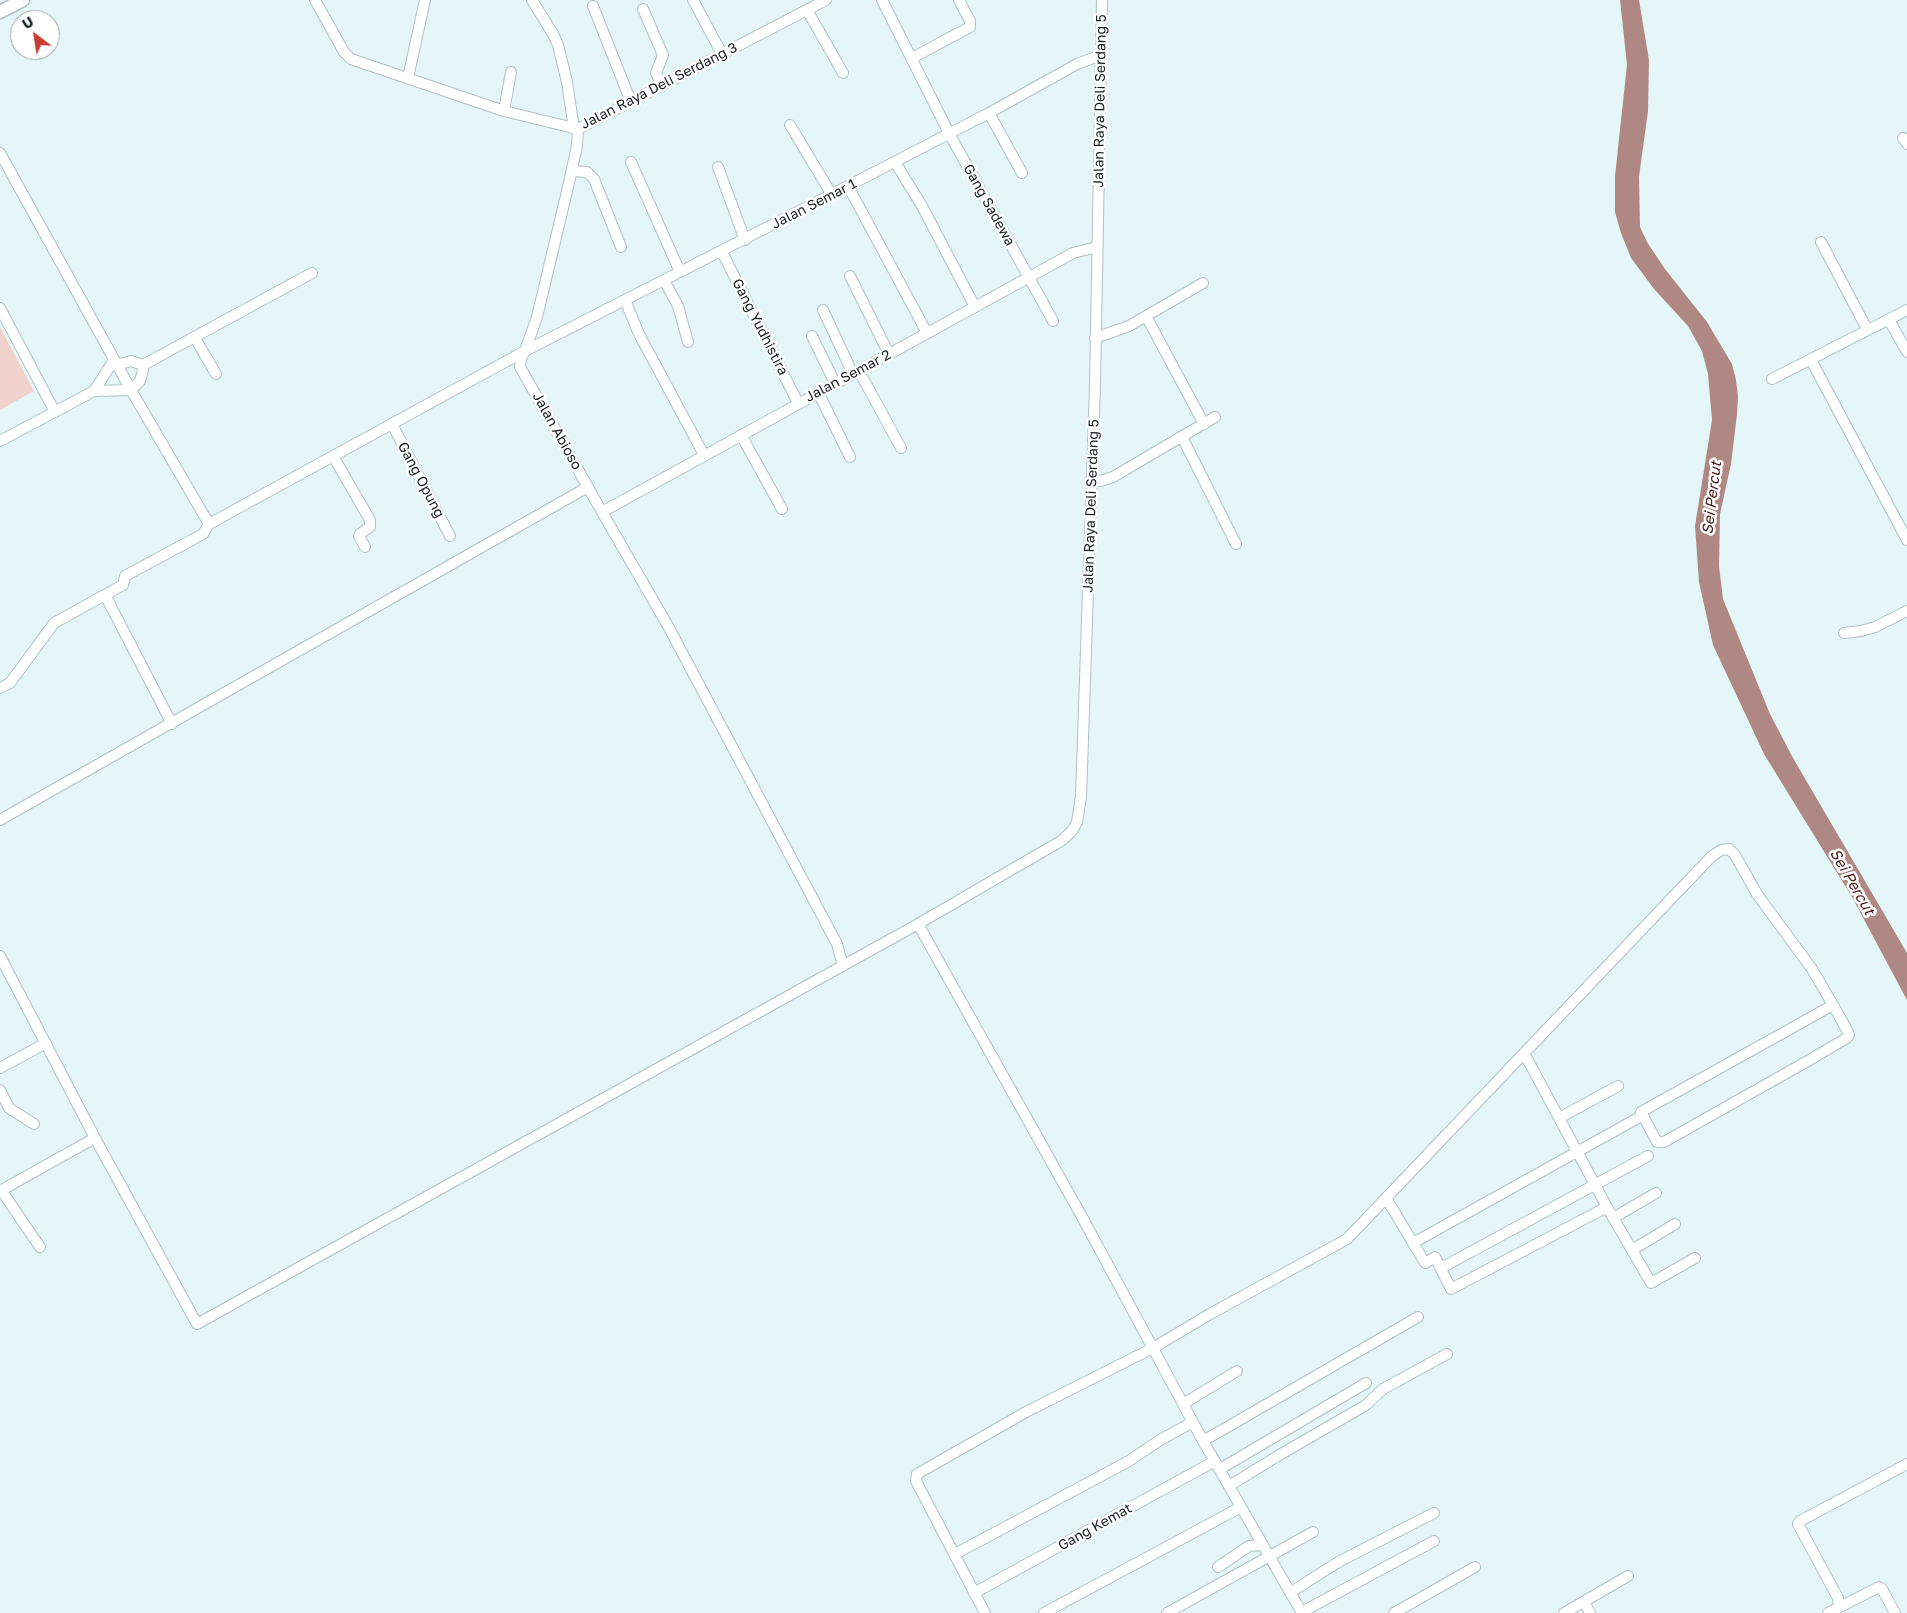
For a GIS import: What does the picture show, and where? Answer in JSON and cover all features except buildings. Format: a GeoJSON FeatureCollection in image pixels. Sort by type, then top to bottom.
{"type":"FeatureCollection","features":[{"type":"Feature","properties":{"kind":"main road"},"geometry":{"type":"LineString","coordinates":[[0,12],[23,0]]}},
{"type":"Feature","properties":{"kind":"street","name":"Jalan Raya Deli Serdang 3"},"geometry":{"type":"LineString","coordinates":[[315,0],[350,59],[504,111],[576,129],[662,86],[820,1]]}},
{"type":"Feature","properties":{"kind":"street"},"geometry":{"type":"LineString","coordinates":[[408,78],[425,0]]}},
{"type":"Feature","properties":{"kind":"street","name":"Jalan Abioso"},"geometry":{"type":"LineString","coordinates":[[532,0],[554,34],[558,45],[576,129],[577,146],[537,318],[533,347],[521,358],[520,366],[668,626],[837,944],[842,966]]}},
{"type":"Feature","properties":{"kind":"street"},"geometry":{"type":"LineString","coordinates":[[692,0],[722,54]]}},
{"type":"Feature","properties":{"kind":"street","name":"Gang Sadewa"},"geometry":{"type":"LineString","coordinates":[[882,0],[949,133],[1053,322]]}},
{"type":"Feature","properties":{"kind":"street"},"geometry":{"type":"LineString","coordinates":[[912,58],[970,27],[970,21],[959,0]]}},
{"type":"Feature","properties":{"kind":"street","name":"Jalan Raya Deli Serdang 5"},"geometry":{"type":"LineString","coordinates":[[95,1138],[197,1324],[918,924],[1061,841],[1072,831],[1077,822],[1081,797],[1092,480],[1098,55],[1102,0]]}},
{"type":"Feature","properties":{"kind":"street"},"geometry":{"type":"LineString","coordinates":[[593,6],[631,102]]}},
{"type":"Feature","properties":{"kind":"street"},"geometry":{"type":"LineString","coordinates":[[643,9],[663,55],[656,73],[662,86]]}},
{"type":"Feature","properties":{"kind":"street"},"geometry":{"type":"LineString","coordinates":[[806,10],[843,73]]}},
{"type":"Feature","properties":{"kind":"street","name":"Jalan Semar 1"},"geometry":{"type":"LineString","coordinates":[[104,595],[123,584],[124,576],[203,534],[209,524],[533,347],[722,252],[989,113],[1077,64],[1098,55]]}},
{"type":"Feature","properties":{"kind":"street"},"geometry":{"type":"LineString","coordinates":[[504,111],[511,72]]}},
{"type":"Feature","properties":{"kind":"street"},"geometry":{"type":"LineString","coordinates":[[989,113],[1022,173]]}},
{"type":"Feature","properties":{"kind":"street"},"geometry":{"type":"LineString","coordinates":[[790,125],[832,195]]}},
{"type":"Feature","properties":{"kind":"street"},"geometry":{"type":"LineString","coordinates":[[0,153],[131,390],[209,524]]}},
{"type":"Feature","properties":{"kind":"street"},"geometry":{"type":"LineString","coordinates":[[631,162],[680,272]]}},
{"type":"Feature","properties":{"kind":"street"},"geometry":{"type":"LineString","coordinates":[[895,162],[922,206],[975,307]]}},
{"type":"Feature","properties":{"kind":"street"},"geometry":{"type":"LineString","coordinates":[[718,167],[745,240]]}},
{"type":"Feature","properties":{"kind":"street"},"geometry":{"type":"LineString","coordinates":[[572,170],[587,172],[594,179],[622,247]]}},
{"type":"Feature","properties":{"kind":"street"},"geometry":{"type":"LineString","coordinates":[[848,186],[927,333]]}},
{"type":"Feature","properties":{"kind":"street"},"geometry":{"type":"LineString","coordinates":[[1821,242],[1867,330]]}},
{"type":"Feature","properties":{"kind":"street","name":"Jalan Semar 2"},"geometry":{"type":"LineString","coordinates":[[602,512],[1073,253],[1096,247]]}},
{"type":"Feature","properties":{"kind":"street","name":"Gang Yudhistira"},"geometry":{"type":"LineString","coordinates":[[722,252],[798,403]]}},
{"type":"Feature","properties":{"kind":"street"},"geometry":{"type":"LineString","coordinates":[[0,441],[94,391],[116,362],[131,361],[143,365],[312,273]]}},
{"type":"Feature","properties":{"kind":"street"},"geometry":{"type":"LineString","coordinates":[[850,276],[889,354]]}},
{"type":"Feature","properties":{"kind":"street"},"geometry":{"type":"LineString","coordinates":[[664,280],[678,306],[688,342]]}},
{"type":"Feature","properties":{"kind":"street"},"geometry":{"type":"LineString","coordinates":[[1095,338],[1129,326],[1203,283]]}},
{"type":"Feature","properties":{"kind":"street"},"geometry":{"type":"LineString","coordinates":[[625,300],[639,334],[704,455]]}},
{"type":"Feature","properties":{"kind":"street"},"geometry":{"type":"LineString","coordinates":[[0,308],[55,412]]}},
{"type":"Feature","properties":{"kind":"street"},"geometry":{"type":"LineString","coordinates":[[823,310],[856,372],[901,448]]}},
{"type":"Feature","properties":{"kind":"street"},"geometry":{"type":"LineString","coordinates":[[1772,379],[1907,310]]}},
{"type":"Feature","properties":{"kind":"street"},"geometry":{"type":"LineString","coordinates":[[1146,316],[1204,424]]}},
{"type":"Feature","properties":{"kind":"street"},"geometry":{"type":"LineString","coordinates":[[1889,320],[1907,352]]}},
{"type":"Feature","properties":{"kind":"street"},"geometry":{"type":"LineString","coordinates":[[812,336],[836,383]]}},
{"type":"Feature","properties":{"kind":"street"},"geometry":{"type":"LineString","coordinates":[[195,338],[216,374]]}},
{"type":"Feature","properties":{"kind":"street"},"geometry":{"type":"LineString","coordinates":[[1811,360],[1907,540]]}},
{"type":"Feature","properties":{"kind":"street"},"geometry":{"type":"LineString","coordinates":[[94,391],[131,390],[140,381],[143,365]]}},
{"type":"Feature","properties":{"kind":"street"},"geometry":{"type":"LineString","coordinates":[[818,392],[850,457]]}},
{"type":"Feature","properties":{"kind":"street"},"geometry":{"type":"LineString","coordinates":[[1092,480],[1101,482],[1113,477],[1215,417]]}},
{"type":"Feature","properties":{"kind":"street","name":"Gang Opung"},"geometry":{"type":"LineString","coordinates":[[392,424],[450,536]]}},
{"type":"Feature","properties":{"kind":"street"},"geometry":{"type":"LineString","coordinates":[[741,435],[782,509]]}},
{"type":"Feature","properties":{"kind":"street"},"geometry":{"type":"LineString","coordinates":[[1182,437],[1236,544]]}},
{"type":"Feature","properties":{"kind":"street"},"geometry":{"type":"LineString","coordinates":[[333,456],[371,523],[370,527],[360,534],[359,538],[365,547]]}},
{"type":"Feature","properties":{"kind":"street"},"geometry":{"type":"LineString","coordinates":[[0,820],[298,653],[309,644],[588,487]]}},
{"type":"Feature","properties":{"kind":"street"},"geometry":{"type":"LineString","coordinates":[[0,688],[10,683],[54,623],[104,595],[172,724]]}},
{"type":"Feature","properties":{"kind":"street"},"geometry":{"type":"LineString","coordinates":[[1844,632],[1861,631],[1875,627],[1907,611]]}},
{"type":"Feature","properties":{"kind":"street"},"geometry":{"type":"LineString","coordinates":[[984,1613],[916,1481],[917,1474],[1026,1412],[1153,1348],[1210,1314],[1341,1244],[1359,1228],[1711,857],[1722,850],[1729,849],[1735,855],[1757,894],[1812,969],[1833,1005],[1848,1032],[1847,1038],[1664,1142],[1657,1142],[1641,1112],[1833,1005]]}},
{"type":"Feature","properties":{"kind":"street"},"geometry":{"type":"LineString","coordinates":[[918,924],[1081,1215],[1203,1441],[1291,1592],[1299,1612],[1434,1541]]}},
{"type":"Feature","properties":{"kind":"street"},"geometry":{"type":"LineString","coordinates":[[0,956],[95,1138],[1,1191],[40,1247]]}},
{"type":"Feature","properties":{"kind":"street"},"geometry":{"type":"LineString","coordinates":[[0,1068],[46,1043]]}},
{"type":"Feature","properties":{"kind":"street"},"geometry":{"type":"LineString","coordinates":[[1524,1053],[1613,1218],[1652,1283],[1695,1258]]}},
{"type":"Feature","properties":{"kind":"street"},"geometry":{"type":"LineString","coordinates":[[1559,1118],[1618,1086]]}},
{"type":"Feature","properties":{"kind":"street"},"geometry":{"type":"LineString","coordinates":[[0,1090],[9,1108],[34,1124]]}},
{"type":"Feature","properties":{"kind":"street"},"geometry":{"type":"LineString","coordinates":[[1413,1243],[1638,1118]]}},
{"type":"Feature","properties":{"kind":"street"},"geometry":{"type":"LineString","coordinates":[[1441,1268],[1648,1156]]}},
{"type":"Feature","properties":{"kind":"street"},"geometry":{"type":"LineString","coordinates":[[1613,1218],[1656,1194]]}},
{"type":"Feature","properties":{"kind":"street"},"geometry":{"type":"LineString","coordinates":[[1386,1198],[1425,1263],[1435,1257],[1451,1289],[1607,1207]]}},
{"type":"Feature","properties":{"kind":"street"},"geometry":{"type":"LineString","coordinates":[[1632,1250],[1675,1224]]}},
{"type":"Feature","properties":{"kind":"street"},"geometry":{"type":"LineString","coordinates":[[1203,1441],[1418,1317]]}},
{"type":"Feature","properties":{"kind":"street"},"geometry":{"type":"LineString","coordinates":[[1229,1486],[1366,1405],[1383,1389],[1447,1354]]}},
{"type":"Feature","properties":{"kind":"street"},"geometry":{"type":"LineString","coordinates":[[1183,1404],[1237,1372]]}},
{"type":"Feature","properties":{"kind":"street","name":"Gang Kemat"},"geometry":{"type":"LineString","coordinates":[[974,1593],[1218,1465],[1366,1383]]}},
{"type":"Feature","properties":{"kind":"street"},"geometry":{"type":"LineString","coordinates":[[955,1554],[1129,1461],[1160,1440],[1193,1422]]}},
{"type":"Feature","properties":{"kind":"street"},"geometry":{"type":"LineString","coordinates":[[1839,1607],[1838,1598],[1798,1524],[1800,1521],[1907,1464]]}},
{"type":"Feature","properties":{"kind":"street"},"geometry":{"type":"LineString","coordinates":[[1044,1613],[1241,1507]]}},
{"type":"Feature","properties":{"kind":"street"},"geometry":{"type":"LineString","coordinates":[[1291,1592],[1340,1561],[1434,1513]]}},
{"type":"Feature","properties":{"kind":"street"},"geometry":{"type":"LineString","coordinates":[[1167,1613],[1313,1532]]}},
{"type":"Feature","properties":{"kind":"street"},"geometry":{"type":"LineString","coordinates":[[1218,1567],[1249,1546],[1263,1545]]}},
{"type":"Feature","properties":{"kind":"street"},"geometry":{"type":"LineString","coordinates":[[1394,1613],[1475,1567]]}},
{"type":"Feature","properties":{"kind":"street"},"geometry":{"type":"LineString","coordinates":[[1564,1613],[1628,1576]]}},
{"type":"Feature","properties":{"kind":"street"},"geometry":{"type":"LineString","coordinates":[[1828,1613],[1879,1587],[1882,1589],[1895,1613]]}},
{"type":"Feature","properties":{"kind":"street"},"geometry":{"type":"LineString","coordinates":[[1584,1602],[1590,1613]]}},
{"type":"Feature","properties":{"kind":"shaded area"},"geometry":{"type":"Polygon","coordinates":[[[0,327],[34,391],[0,410],[0,327]]]}},
{"type":"Feature","properties":{"kind":"water","name":"Sei Percut"},"geometry":{"type":"Polygon","coordinates":[[[1620,0],[1639,0],[1649,60],[1648,111],[1639,177],[1640,227],[1647,242],[1665,269],[1707,322],[1732,364],[1736,380],[1738,396],[1737,414],[1731,464],[1720,514],[1719,566],[1723,599],[1770,714],[1793,758],[1907,953],[1907,1000],[1852,897],[1764,754],[1713,645],[1699,582],[1695,526],[1712,420],[1708,374],[1702,351],[1688,326],[1654,289],[1631,258],[1615,212],[1615,176],[1627,65],[1620,0]]]}}]}
